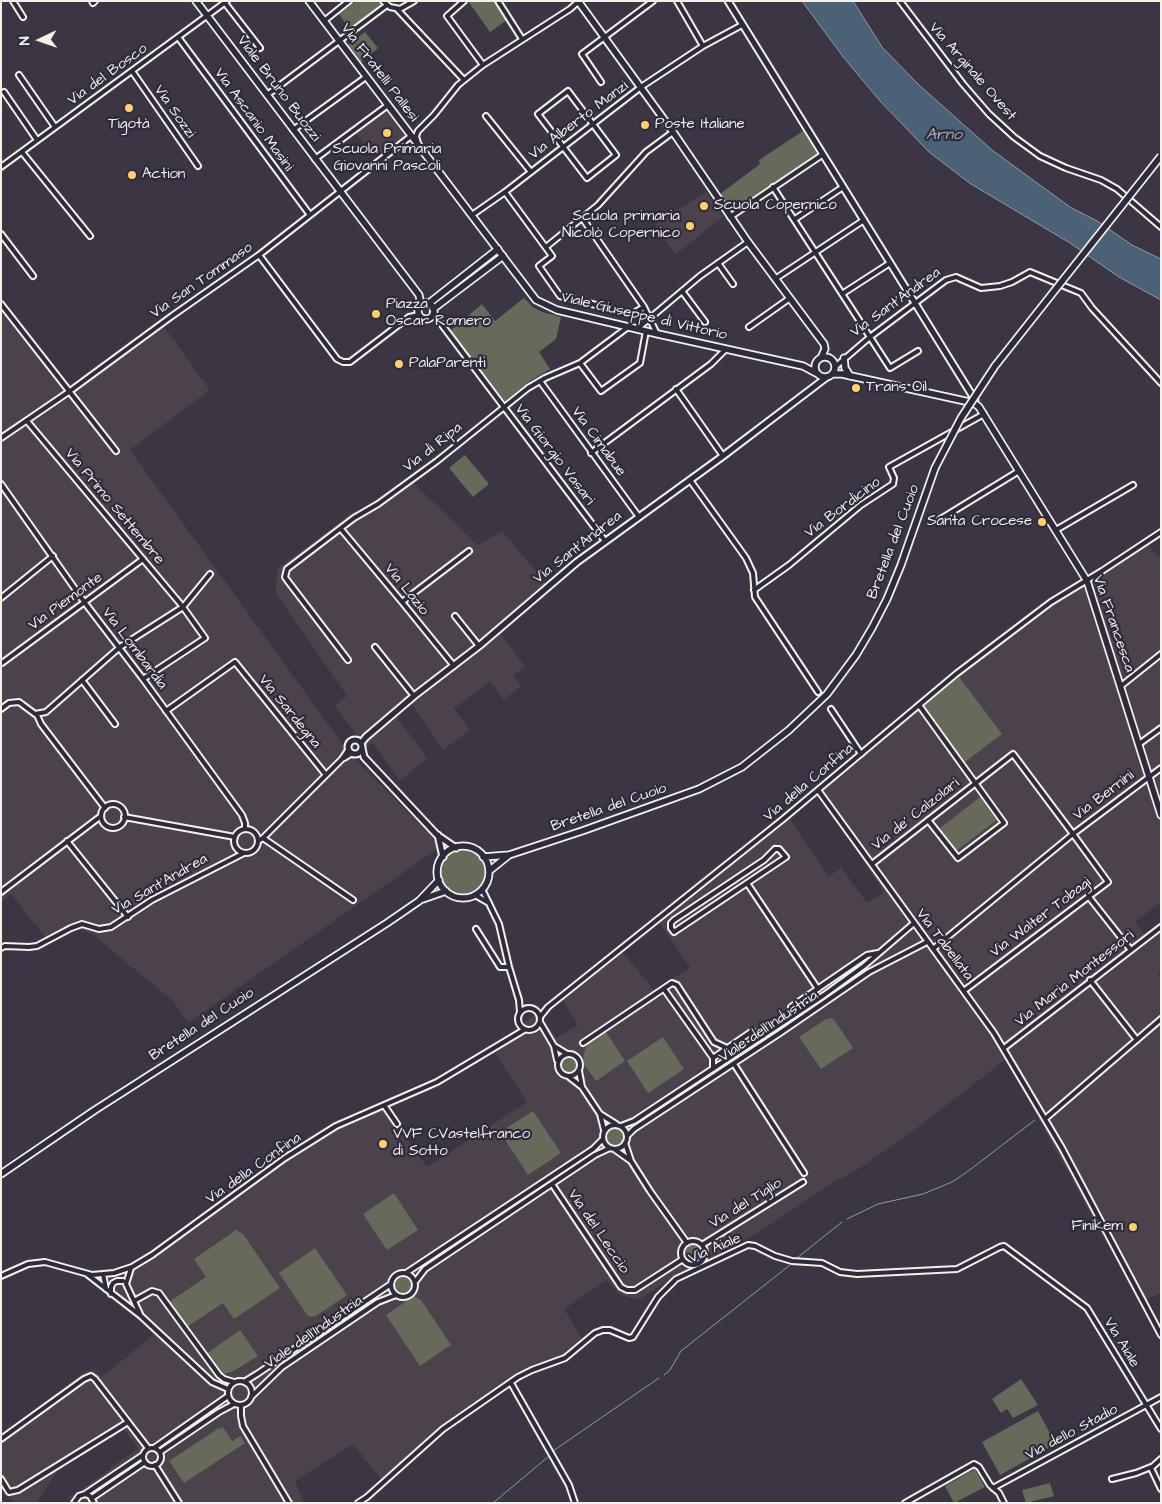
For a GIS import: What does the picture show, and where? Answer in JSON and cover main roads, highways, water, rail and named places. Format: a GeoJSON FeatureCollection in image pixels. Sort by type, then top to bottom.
{"type":"FeatureCollection","features":[{"type":"Feature","properties":{"kind":"main road","name":"Viale Bruno Buozzi"},"geometry":{"type":"LineString","coordinates":[[196,1],[424,304],[433,313]]}},
{"type":"Feature","properties":{"kind":"main road","name":"Via Fratelli Pallesi"},"geometry":{"type":"LineString","coordinates":[[309,1],[411,136]]}},
{"type":"Feature","properties":{"kind":"main road"},"geometry":{"type":"LineString","coordinates":[[579,2],[642,87],[730,217],[824,346],[824,351],[816,368],[818,374]]}},
{"type":"Feature","properties":{"kind":"main road","name":"Viale Giuseppe di Vittorio"},"geometry":{"type":"LineString","coordinates":[[411,136],[531,294],[542,304],[557,310],[658,334],[803,366],[818,374],[832,370]]}},
{"type":"Feature","properties":{"kind":"main road","name":"Bretella del Cuoio"},"geometry":{"type":"LineString","coordinates":[[1,1174],[95,1110],[419,900],[439,880],[438,868],[443,857],[456,848],[469,847],[484,857],[509,855],[582,831],[699,789],[742,767],[789,730],[827,694],[856,655],[872,628],[901,565],[935,468],[961,418],[995,366],[1161,156]]}},
{"type":"Feature","properties":{"kind":"main road"},"geometry":{"type":"LineString","coordinates":[[498,249],[418,308],[419,315],[425,319],[503,256]]}},
{"type":"Feature","properties":{"kind":"main road"},"geometry":{"type":"LineString","coordinates":[[819,360],[829,358],[832,370],[850,376]]}},
{"type":"Feature","properties":{"kind":"main road","name":"Viale Giuseppe di Vittorio"},"geometry":{"type":"LineString","coordinates":[[803,366],[819,360]]}},
{"type":"Feature","properties":{"kind":"main road"},"geometry":{"type":"LineString","coordinates":[[842,360],[844,368],[850,376]]}},
{"type":"Feature","properties":{"kind":"main road","name":"Via Francesca"},"geometry":{"type":"LineString","coordinates":[[850,376],[977,404],[1087,580],[1161,815]]}},
{"type":"Feature","properties":{"kind":"main road","name":"Bretella del Cuoio"},"geometry":{"type":"LineString","coordinates":[[489,871],[509,855]]}},
{"type":"Feature","properties":{"kind":"main road"},"geometry":{"type":"LineString","coordinates":[[439,880],[446,891],[458,897],[467,898],[475,895],[482,889],[488,879],[489,871],[484,857]]}},
{"type":"Feature","properties":{"kind":"main road","name":"Bretella del Cuoio"},"geometry":{"type":"LineString","coordinates":[[419,900],[446,891]]}},
{"type":"Feature","properties":{"kind":"water","name":"Arno"},"geometry":{"type":"Polygon","coordinates":[[[802,1],[853,1],[882,47],[919,85],[992,150],[1070,207],[1097,221],[1132,245],[1161,259],[1161,300],[1119,277],[1070,243],[971,184],[929,152],[880,101],[844,58],[802,1]]]}},
{"type":"Feature","properties":{"kind":"waterway"},"geometry":{"type":"LineString","coordinates":[[847,1219],[878,1204],[923,1194],[952,1182],[1035,1120]]}},
{"type":"Feature","properties":{"kind":"waterway"},"geometry":{"type":"LineString","coordinates":[[797,1258],[842,1222]]}},
{"type":"Feature","properties":{"kind":"waterway"},"geometry":{"type":"LineString","coordinates":[[664,1375],[670,1370],[681,1351],[790,1265]]}},
{"type":"Feature","properties":{"kind":"waterway"},"geometry":{"type":"LineString","coordinates":[[553,1451],[659,1378]]}},
{"type":"Feature","properties":{"kind":"waterway"},"geometry":{"type":"LineString","coordinates":[[493,1503],[548,1457]]}},
{"type":"Feature","properties":{"kind":"place","name":"Tigotà"},"geometry":{"type":"Point","coordinates":[129,108]}},
{"type":"Feature","properties":{"kind":"place","name":"Poste Italiane"},"geometry":{"type":"Point","coordinates":[645,125]}},
{"type":"Feature","properties":{"kind":"place","name":"Scuola Primaria Giovanni Pascoli"},"geometry":{"type":"Point","coordinates":[387,133]}},
{"type":"Feature","properties":{"kind":"place","name":"Action"},"geometry":{"type":"Point","coordinates":[132,175]}},
{"type":"Feature","properties":{"kind":"place","name":"Scuola Copernico"},"geometry":{"type":"Point","coordinates":[704,206]}},
{"type":"Feature","properties":{"kind":"place","name":"Scuola primaria Nicolò Copernico"},"geometry":{"type":"Point","coordinates":[690,226]}},
{"type":"Feature","properties":{"kind":"place","name":"Piazza Oscar Romero"},"geometry":{"type":"Point","coordinates":[376,314]}},
{"type":"Feature","properties":{"kind":"place","name":"PalaParenti"},"geometry":{"type":"Point","coordinates":[399,364]}},
{"type":"Feature","properties":{"kind":"place","name":"Trans Oil"},"geometry":{"type":"Point","coordinates":[856,388]}},
{"type":"Feature","properties":{"kind":"place","name":"Santa Crocese"},"geometry":{"type":"Point","coordinates":[1042,522]}},
{"type":"Feature","properties":{"kind":"place","name":"VVF CVastelfranco di Sotto"},"geometry":{"type":"Point","coordinates":[383,1144]}},
{"type":"Feature","properties":{"kind":"place","name":"Finikem"},"geometry":{"type":"Point","coordinates":[1133,1227]}}]}
